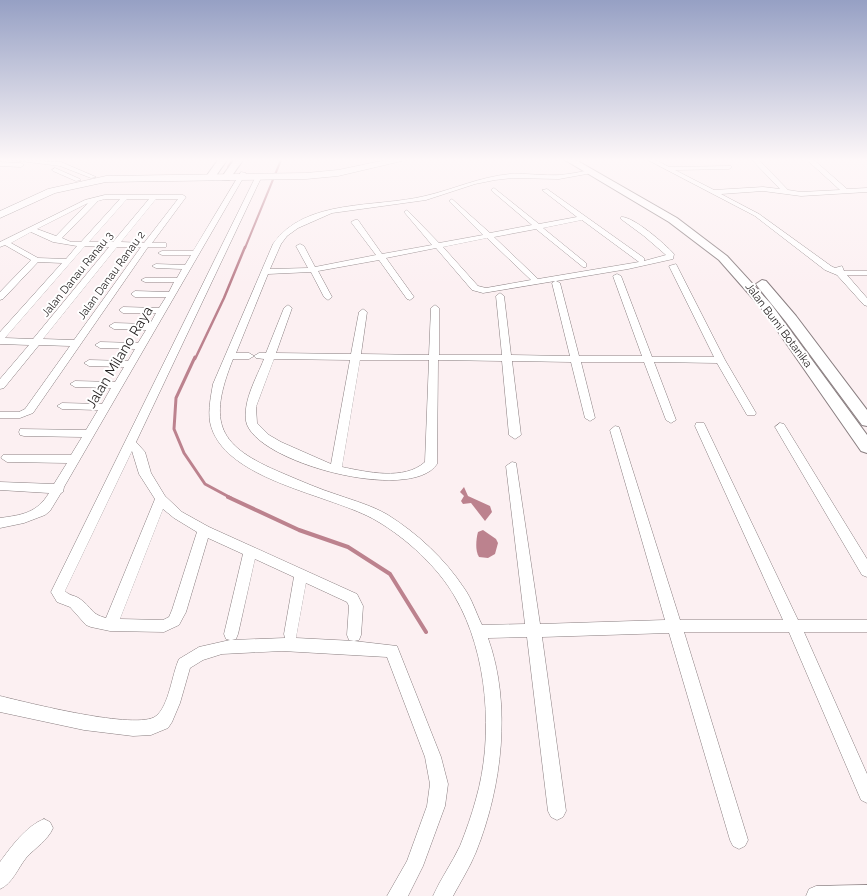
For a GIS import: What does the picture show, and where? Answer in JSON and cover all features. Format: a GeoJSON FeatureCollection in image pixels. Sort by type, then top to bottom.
{"type":"FeatureCollection","features":[{"type":"Feature","properties":{"kind":"main road"},"geometry":{"type":"LineString","coordinates":[[0,209],[16,202]]}},
{"type":"Feature","properties":{"kind":"main road"},"geometry":{"type":"LineString","coordinates":[[0,215],[29,202]]}},
{"type":"Feature","properties":{"kind":"main road","name":"Jalan Bumi Botanika"},"geometry":{"type":"LineString","coordinates":[[645,202],[688,225],[755,292],[867,447]]}},
{"type":"Feature","properties":{"kind":"main road","name":"Jalan Bumi Botanika"},"geometry":{"type":"LineString","coordinates":[[650,202],[726,250],[768,290],[867,422]]}},
{"type":"Feature","properties":{"kind":"street"},"geometry":{"type":"LineString","coordinates":[[3,244],[76,205],[89,202]]}},
{"type":"Feature","properties":{"kind":"street"},"geometry":{"type":"LineString","coordinates":[[56,240],[94,202]]}},
{"type":"Feature","properties":{"kind":"street"},"geometry":{"type":"LineString","coordinates":[[0,340],[121,202]]}},
{"type":"Feature","properties":{"kind":"street","name":"Jalan Danau Ranau 3"},"geometry":{"type":"LineString","coordinates":[[0,386],[150,202]]}},
{"type":"Feature","properties":{"kind":"street","name":"Jalan Danau Ranau 2"},"geometry":{"type":"LineString","coordinates":[[29,411],[146,245],[179,202]]}},
{"type":"Feature","properties":{"kind":"street","name":"Jalan Milano Raya"},"geometry":{"type":"LineString","coordinates":[[0,523],[19,521],[35,516],[46,508],[197,253],[222,202]]}},
{"type":"Feature","properties":{"kind":"street"},"geometry":{"type":"LineString","coordinates":[[204,530],[179,612],[174,621],[164,626],[110,625],[91,621],[75,603],[62,598],[58,592],[227,240],[247,202]]}},
{"type":"Feature","properties":{"kind":"street"},"geometry":{"type":"LineString","coordinates":[[404,202],[339,209],[308,219],[290,229],[280,239],[218,384],[213,408],[216,427],[234,452],[255,467],[381,517],[412,536],[445,568],[467,603],[480,632],[492,682],[491,775],[484,804],[469,849],[457,874],[442,896]]}},
{"type":"Feature","properties":{"kind":"street"},"geometry":{"type":"LineString","coordinates":[[453,202],[534,279]]}},
{"type":"Feature","properties":{"kind":"street"},"geometry":{"type":"LineString","coordinates":[[512,202],[538,227],[583,264]]}},
{"type":"Feature","properties":{"kind":"street"},"geometry":{"type":"LineString","coordinates":[[561,202],[641,260]]}},
{"type":"Feature","properties":{"kind":"street"},"geometry":{"type":"LineString","coordinates":[[732,202],[786,234],[828,268],[840,273],[867,272]]}},
{"type":"Feature","properties":{"kind":"street"},"geometry":{"type":"LineString","coordinates":[[741,202],[794,234],[838,268],[840,273],[867,303]]}},
{"type":"Feature","properties":{"kind":"street"},"geometry":{"type":"LineString","coordinates":[[407,212],[475,288],[486,291],[595,271],[628,267],[670,257],[670,254],[647,234],[622,218]]}},
{"type":"Feature","properties":{"kind":"street"},"geometry":{"type":"LineString","coordinates":[[265,272],[312,270],[582,218]]}},
{"type":"Feature","properties":{"kind":"street"},"geometry":{"type":"LineString","coordinates":[[355,222],[410,297]]}},
{"type":"Feature","properties":{"kind":"street"},"geometry":{"type":"LineString","coordinates":[[32,230],[70,244],[146,245],[197,253]]}},
{"type":"Feature","properties":{"kind":"street"},"geometry":{"type":"LineString","coordinates":[[3,244],[36,260],[68,261]]}},
{"type":"Feature","properties":{"kind":"street"},"geometry":{"type":"LineString","coordinates":[[300,246],[328,297]]}},
{"type":"Feature","properties":{"kind":"street"},"geometry":{"type":"LineString","coordinates":[[0,297],[36,260]]}},
{"type":"Feature","properties":{"kind":"street"},"geometry":{"type":"LineString","coordinates":[[156,266],[188,267]]}},
{"type":"Feature","properties":{"kind":"street"},"geometry":{"type":"LineString","coordinates":[[672,266],[720,360],[751,413]]}},
{"type":"Feature","properties":{"kind":"street"},"geometry":{"type":"LineString","coordinates":[[617,276],[671,420]]}},
{"type":"Feature","properties":{"kind":"street"},"geometry":{"type":"LineString","coordinates":[[145,280],[180,280]]}},
{"type":"Feature","properties":{"kind":"street"},"geometry":{"type":"LineString","coordinates":[[556,283],[590,418]]}},
{"type":"Feature","properties":{"kind":"street"},"geometry":{"type":"LineString","coordinates":[[135,294],[172,295]]}},
{"type":"Feature","properties":{"kind":"street"},"geometry":{"type":"LineString","coordinates":[[500,296],[505,358],[515,435]]}},
{"type":"Feature","properties":{"kind":"street"},"geometry":{"type":"LineString","coordinates":[[288,308],[265,356],[251,407],[252,424],[262,436],[278,446],[336,470],[371,475],[398,476],[415,474],[423,471],[431,464],[435,308]]}},
{"type":"Feature","properties":{"kind":"street"},"geometry":{"type":"LineString","coordinates":[[123,310],[162,311]]}},
{"type":"Feature","properties":{"kind":"street"},"geometry":{"type":"LineString","coordinates":[[336,470],[363,312]]}},
{"type":"Feature","properties":{"kind":"street"},"geometry":{"type":"LineString","coordinates":[[114,326],[152,327]]}},
{"type":"Feature","properties":{"kind":"street"},"geometry":{"type":"LineString","coordinates":[[0,340],[76,343]]}},
{"type":"Feature","properties":{"kind":"street"},"geometry":{"type":"LineString","coordinates":[[100,345],[141,346]]}},
{"type":"Feature","properties":{"kind":"street"},"geometry":{"type":"LineString","coordinates":[[230,356],[248,356]]}},
{"type":"Feature","properties":{"kind":"street"},"geometry":{"type":"LineString","coordinates":[[265,356],[720,360]]}},
{"type":"Feature","properties":{"kind":"street"},"geometry":{"type":"LineString","coordinates":[[89,363],[131,364]]}},
{"type":"Feature","properties":{"kind":"street"},"geometry":{"type":"LineString","coordinates":[[75,384],[118,386]]}},
{"type":"Feature","properties":{"kind":"street"},"geometry":{"type":"LineString","coordinates":[[62,406],[106,407]]}},
{"type":"Feature","properties":{"kind":"street"},"geometry":{"type":"LineString","coordinates":[[0,415],[20,415],[29,411]]}},
{"type":"Feature","properties":{"kind":"street"},"geometry":{"type":"LineString","coordinates":[[700,426],[793,625],[867,794]]}},
{"type":"Feature","properties":{"kind":"street"},"geometry":{"type":"LineString","coordinates":[[780,427],[867,571]]}},
{"type":"Feature","properties":{"kind":"street"},"geometry":{"type":"LineString","coordinates":[[615,430],[739,840]]}},
{"type":"Feature","properties":{"kind":"street"},"geometry":{"type":"LineString","coordinates":[[24,432],[89,434]]}},
{"type":"Feature","properties":{"kind":"street"},"geometry":{"type":"LineString","coordinates":[[130,443],[139,452],[145,474],[161,499],[178,516],[250,552],[352,598],[356,606],[354,635]]}},
{"type":"Feature","properties":{"kind":"street"},"geometry":{"type":"LineString","coordinates":[[7,458],[74,459]]}},
{"type":"Feature","properties":{"kind":"street"},"geometry":{"type":"LineString","coordinates":[[512,466],[557,811]]}},
{"type":"Feature","properties":{"kind":"street"},"geometry":{"type":"LineString","coordinates":[[0,486],[58,489]]}},
{"type":"Feature","properties":{"kind":"street"},"geometry":{"type":"LineString","coordinates":[[110,625],[161,499]]}},
{"type":"Feature","properties":{"kind":"street"},"geometry":{"type":"LineString","coordinates":[[231,634],[250,552]]}},
{"type":"Feature","properties":{"kind":"street"},"geometry":{"type":"LineString","coordinates":[[291,634],[301,574]]}},
{"type":"Feature","properties":{"kind":"street"},"geometry":{"type":"LineString","coordinates":[[480,632],[674,626],[867,626]]}},
{"type":"Feature","properties":{"kind":"street"},"geometry":{"type":"LineString","coordinates":[[0,704],[110,727],[154,728],[168,714],[184,664],[188,659],[197,654],[215,648],[256,644],[392,651],[433,757],[439,784],[436,806],[414,866],[397,896]]}},
{"type":"Feature","properties":{"kind":"street"},"geometry":{"type":"LineString","coordinates":[[0,879],[17,855],[44,828]]}},
{"type":"Feature","properties":{"kind":"street"},"geometry":{"type":"LineString","coordinates":[[816,896],[858,896]]}},
{"type":"Feature","properties":{"kind":"shaded area"},"geometry":{"type":"Polygon","coordinates":[[[464,487],[468,496],[490,506],[492,512],[485,521],[471,503],[463,504],[461,501],[464,496],[460,492],[464,487]]]}},
{"type":"Feature","properties":{"kind":"shaded area"},"geometry":{"type":"Polygon","coordinates":[[[483,530],[496,539],[498,543],[495,554],[488,558],[479,557],[477,552],[476,541],[478,532],[483,530]]]}},
{"type":"Feature","properties":{"kind":"waterway"},"geometry":{"type":"LineString","coordinates":[[245,248],[264,202]]}},
{"type":"Feature","properties":{"kind":"waterway"},"geometry":{"type":"LineString","coordinates":[[195,359],[224,298],[245,247]]}},
{"type":"Feature","properties":{"kind":"waterway"},"geometry":{"type":"LineString","coordinates":[[195,357],[176,398],[174,429],[184,453],[205,484],[231,498]]}},
{"type":"Feature","properties":{"kind":"waterway"},"geometry":{"type":"LineString","coordinates":[[228,497],[299,530],[348,547],[390,574],[426,632]]}}]}
